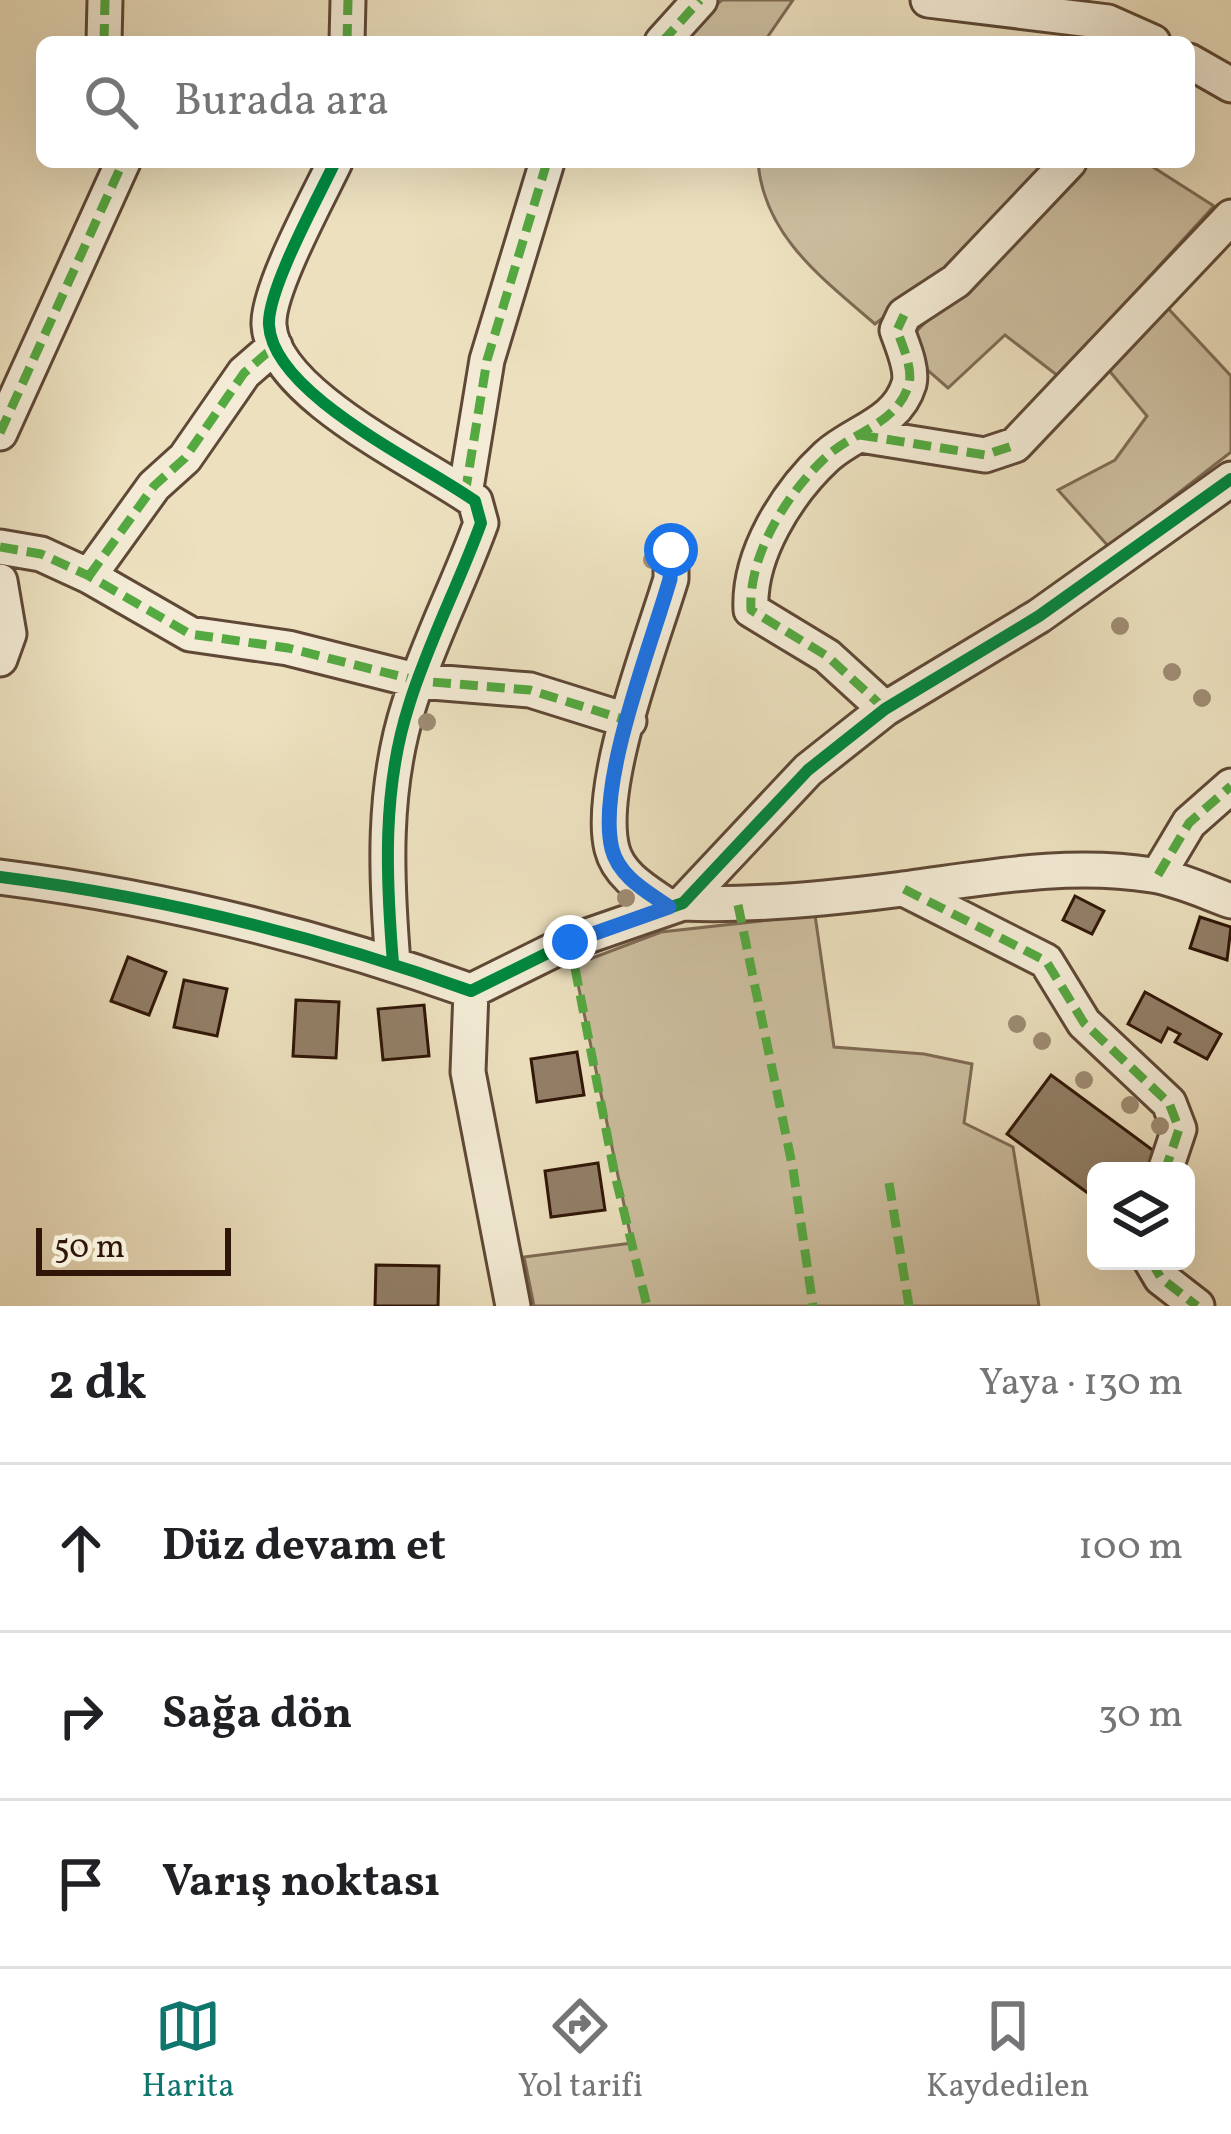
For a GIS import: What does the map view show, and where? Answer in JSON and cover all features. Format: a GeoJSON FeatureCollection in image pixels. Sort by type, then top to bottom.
{"type":"FeatureCollection","features":[{"type":"Feature","properties":{"kind":"street"},"geometry":{"type":"LineString","coordinates":[[104,36],[105,0]]}},
{"type":"Feature","properties":{"kind":"street"},"geometry":{"type":"LineString","coordinates":[[346,36],[348,0]]}},
{"type":"Feature","properties":{"kind":"street"},"geometry":{"type":"LineString","coordinates":[[667,36],[700,0]]}},
{"type":"Feature","properties":{"kind":"street"},"geometry":{"type":"LineString","coordinates":[[928,0],[1108,22],[1140,36]]}},
{"type":"Feature","properties":{"kind":"street"},"geometry":{"type":"LineString","coordinates":[[0,434],[121,168]]}},
{"type":"Feature","properties":{"kind":"street"},"geometry":{"type":"LineString","coordinates":[[332,168],[305,215],[268,323],[280,364],[364,432],[475,501],[481,523],[419,681],[392,779],[385,871],[393,963]]}},
{"type":"Feature","properties":{"kind":"street"},"geometry":{"type":"LineString","coordinates":[[465,494],[487,360],[546,168]]}},
{"type":"Feature","properties":{"kind":"street"},"geometry":{"type":"LineString","coordinates":[[885,710],[827,656],[751,610],[750,586],[786,502],[830,454],[901,404],[911,378],[897,330],[904,315],[956,281],[1063,168]]}},
{"type":"Feature","properties":{"kind":"street"},"geometry":{"type":"LineString","coordinates":[[860,435],[985,454],[1015,445],[1231,217]]}},
{"type":"Feature","properties":{"kind":"street"},"geometry":{"type":"LineString","coordinates":[[89,576],[154,486],[185,458],[244,373],[275,346]]}},
{"type":"Feature","properties":{"kind":"street"},"geometry":{"type":"LineString","coordinates":[[676,905],[808,770],[885,710],[1039,616],[1173,526],[1231,479]]}},
{"type":"Feature","properties":{"kind":"street"},"geometry":{"type":"LineString","coordinates":[[0,547],[41,554],[190,634],[288,648],[419,681],[530,690],[629,721]]}},
{"type":"Feature","properties":{"kind":"street"},"geometry":{"type":"LineString","coordinates":[[671,550],[670,579],[611,784],[612,850],[629,879],[676,905]]}},
{"type":"Feature","properties":{"kind":"street"},"geometry":{"type":"LineString","coordinates":[[0,581],[9,634],[0,659]]}},
{"type":"Feature","properties":{"kind":"street"},"geometry":{"type":"LineString","coordinates":[[1158,875],[1189,823],[1231,786]]}},
{"type":"Feature","properties":{"kind":"street"},"geometry":{"type":"LineString","coordinates":[[0,877],[72,886],[393,963],[471,991],[570,942],[676,905],[737,905],[904,889],[1005,872],[1105,869],[1158,875],[1231,901]]}},
{"type":"Feature","properties":{"kind":"street"},"geometry":{"type":"LineString","coordinates":[[904,889],[1046,961],[1084,1023],[1169,1103],[1179,1129],[1168,1162]]}},
{"type":"Feature","properties":{"kind":"street"},"geometry":{"type":"LineString","coordinates":[[471,991],[468,1072],[513,1306]]}},
{"type":"Feature","properties":{"kind":"street"},"geometry":{"type":"LineString","coordinates":[[1156,1270],[1197,1306]]}},
{"type":"Feature","properties":{"kind":"shaded area"},"geometry":{"type":"Polygon","coordinates":[[[722,0],[793,0],[768,36],[683,36],[722,0]]]}},
{"type":"Feature","properties":{"kind":"shaded area"},"geometry":{"type":"Polygon","coordinates":[[[759,168],[1045,168],[966,253],[875,324],[799,254],[771,212],[759,168]]]}},
{"type":"Feature","properties":{"kind":"shaded area"},"geometry":{"type":"Polygon","coordinates":[[[1077,168],[1154,168],[1214,206],[1058,376],[1005,335],[948,388],[901,347],[1077,168]]]}},
{"type":"Feature","properties":{"kind":"shaded area"},"geometry":{"type":"Polygon","coordinates":[[[1164,304],[1231,376],[1231,452],[1109,547],[1058,490],[1115,460],[1147,416],[1107,368],[1164,304]]]}},
{"type":"Feature","properties":{"kind":"shaded area"},"geometry":{"type":"Polygon","coordinates":[[[815,915],[834,1047],[924,1054],[972,1064],[964,1123],[1013,1147],[1039,1306],[534,1306],[524,1257],[632,1243],[574,965],[661,932],[815,915]]]}},
{"type":"Feature","properties":{"kind":"building"},"geometry":{"type":"Polygon","coordinates":[[[1075,896],[1104,911],[1092,934],[1063,920],[1075,896]]]}},
{"type":"Feature","properties":{"kind":"building"},"geometry":{"type":"Polygon","coordinates":[[[1200,917],[1231,927],[1227,960],[1190,948],[1200,917]]]}},
{"type":"Feature","properties":{"kind":"building"},"geometry":{"type":"Polygon","coordinates":[[[128,957],[166,972],[149,1015],[111,1001],[128,957]]]}},
{"type":"Feature","properties":{"kind":"building"},"geometry":{"type":"Polygon","coordinates":[[[184,980],[227,989],[217,1036],[174,1027],[184,980]]]}},
{"type":"Feature","properties":{"kind":"building"},"geometry":{"type":"Polygon","coordinates":[[[1145,992],[1221,1034],[1207,1059],[1175,1042],[1180,1034],[1168,1028],[1161,1042],[1128,1024],[1145,992]]]}},
{"type":"Feature","properties":{"kind":"building"},"geometry":{"type":"Polygon","coordinates":[[[296,1000],[339,1002],[336,1058],[293,1056],[296,1000]]]}},
{"type":"Feature","properties":{"kind":"building"},"geometry":{"type":"Polygon","coordinates":[[[424,1005],[429,1056],[383,1060],[378,1009],[424,1005]]]}},
{"type":"Feature","properties":{"kind":"building"},"geometry":{"type":"Polygon","coordinates":[[[577,1052],[584,1095],[537,1102],[531,1059],[577,1052]]]}},
{"type":"Feature","properties":{"kind":"building"},"geometry":{"type":"Polygon","coordinates":[[[1051,1075],[1158,1154],[1152,1162],[1087,1162],[1087,1192],[1007,1134],[1051,1075]]]}},
{"type":"Feature","properties":{"kind":"building"},"geometry":{"type":"Polygon","coordinates":[[[598,1163],[605,1210],[551,1217],[545,1171],[598,1163]]]}},
{"type":"Feature","properties":{"kind":"building"},"geometry":{"type":"Polygon","coordinates":[[[376,1265],[439,1266],[438,1306],[375,1306],[376,1265]]]}},
{"type":"Feature","properties":{"kind":"marked path"},"geometry":{"type":"LineString","coordinates":[[104,36],[105,0]]}},
{"type":"Feature","properties":{"kind":"marked path"},"geometry":{"type":"LineString","coordinates":[[347,36],[348,0]]}},
{"type":"Feature","properties":{"kind":"marked path"},"geometry":{"type":"LineString","coordinates":[[667,36],[700,0]]}},
{"type":"Feature","properties":{"kind":"marked path"},"geometry":{"type":"LineString","coordinates":[[0,433],[120,168]]}},
{"type":"Feature","properties":{"kind":"marked path"},"geometry":{"type":"LineString","coordinates":[[465,494],[487,360],[545,168]]}},
{"type":"Feature","properties":{"kind":"marked path"},"geometry":{"type":"LineString","coordinates":[[885,709],[827,656],[751,610],[752,589],[763,547],[798,488],[827,456],[885,418],[903,398],[910,371],[897,330],[904,315]]}},
{"type":"Feature","properties":{"kind":"marked path"},"geometry":{"type":"LineString","coordinates":[[89,576],[154,486],[185,458],[244,373],[275,346]]}},
{"type":"Feature","properties":{"kind":"marked path"},"geometry":{"type":"LineString","coordinates":[[860,435],[985,455],[1015,445]]}},
{"type":"Feature","properties":{"kind":"marked path"},"geometry":{"type":"LineString","coordinates":[[0,547],[41,554],[190,634],[288,648],[419,681],[530,690],[629,721]]}},
{"type":"Feature","properties":{"kind":"marked path"},"geometry":{"type":"LineString","coordinates":[[669,907],[621,868],[612,849],[609,822],[618,753],[671,579],[671,550]]}},
{"type":"Feature","properties":{"kind":"marked path"},"geometry":{"type":"LineString","coordinates":[[1158,875],[1189,823],[1231,786]]}},
{"type":"Feature","properties":{"kind":"marked path"},"geometry":{"type":"LineString","coordinates":[[904,889],[1046,961],[1084,1023],[1169,1103],[1179,1129],[1168,1162]]}},
{"type":"Feature","properties":{"kind":"marked path"},"geometry":{"type":"LineString","coordinates":[[738,905],[793,1169],[813,1306]]}},
{"type":"Feature","properties":{"kind":"marked path"},"geometry":{"type":"LineString","coordinates":[[570,942],[614,1171],[647,1306]]}},
{"type":"Feature","properties":{"kind":"marked path"},"geometry":{"type":"LineString","coordinates":[[889,1183],[909,1306]]}},
{"type":"Feature","properties":{"kind":"marked path"},"geometry":{"type":"LineString","coordinates":[[1156,1270],[1197,1306]]}},
{"type":"Feature","properties":{"kind":"cycle path"},"geometry":{"type":"LineString","coordinates":[[332,168],[276,290],[269,325],[277,351],[295,377],[322,401],[475,501],[481,523],[425,659],[400,737],[388,833],[393,963]]}},
{"type":"Feature","properties":{"kind":"cycle path"},"geometry":{"type":"LineString","coordinates":[[0,877],[238,921],[471,991],[570,942],[683,903],[808,770],[885,709],[1039,616],[1231,479]]}},
{"type":"Feature","properties":{"kind":"route"},"geometry":{"type":"LineString","coordinates":[[570,942],[669,907],[629,879],[612,850],[611,784],[670,579],[671,550]]}}]}
